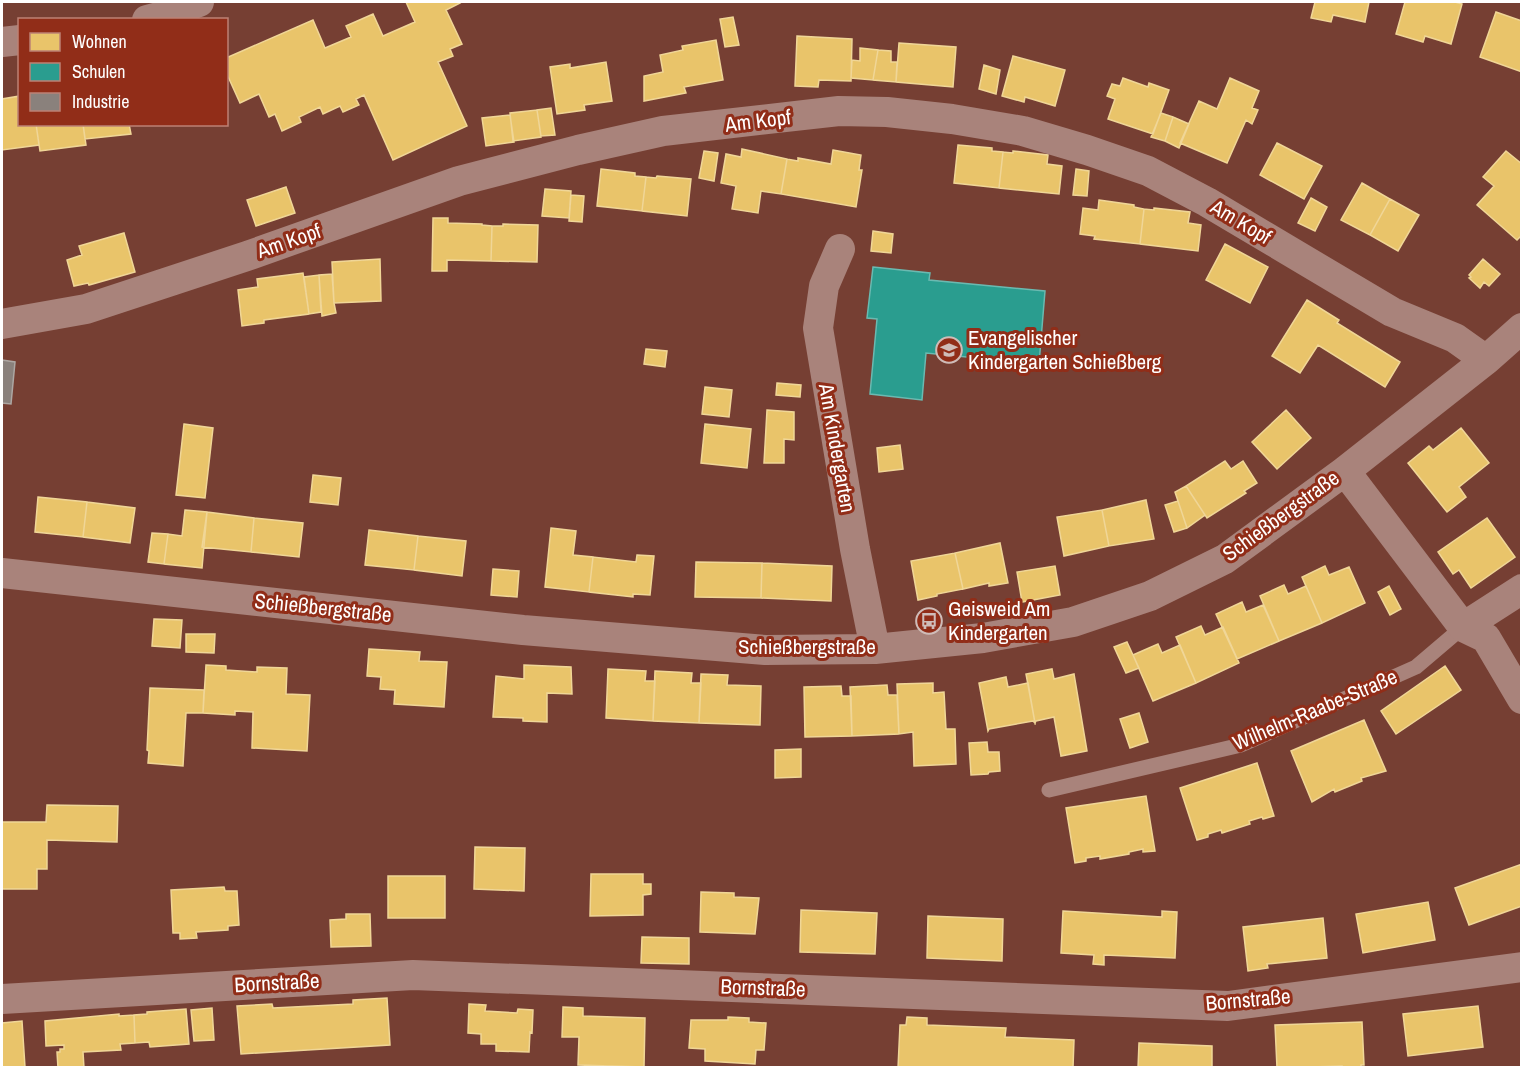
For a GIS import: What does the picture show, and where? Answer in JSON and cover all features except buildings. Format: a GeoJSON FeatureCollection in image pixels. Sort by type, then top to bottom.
{"type":"FeatureCollection","features":[{"type":"Feature","properties":{"kind":"street"},"geometry":{"type":"LineString","coordinates":[[154,18],[199,2]]}},
{"type":"Feature","properties":{"kind":"street"},"geometry":{"type":"LineString","coordinates":[[2,42],[18,40]]}},
{"type":"Feature","properties":{"kind":"street","name":"Am Kopf"},"geometry":{"type":"LineString","coordinates":[[2,324],[86,309],[247,256],[459,181],[578,150],[663,131],[839,111],[887,112],[952,119],[1023,131],[1148,171],[1207,202],[1392,312],[1455,338],[1486,360]]}},
{"type":"Feature","properties":{"kind":"street","name":"Am Kindergarten"},"geometry":{"type":"LineString","coordinates":[[840,249],[824,286],[818,328],[849,514],[875,649]]}},
{"type":"Feature","properties":{"kind":"street","name":"Schießbergstraße"},"geometry":{"type":"LineString","coordinates":[[2,573],[522,630],[765,650],[875,649],[983,638],[1073,622],[1150,596],[1225,559],[1345,471],[1486,360],[1521,328]]}},
{"type":"Feature","properties":{"kind":"street"},"geometry":{"type":"LineString","coordinates":[[1345,471],[1463,627],[1486,638],[1521,699]]}},
{"type":"Feature","properties":{"kind":"street","name":"Wilhelm-Raabe-Straße"},"geometry":{"type":"LineString","coordinates":[[1463,627],[1521,589]]}},
{"type":"Feature","properties":{"kind":"street","name":"Bornstraße"},"geometry":{"type":"LineString","coordinates":[[2,999],[412,975],[1228,1006],[1521,967]]}},
{"type":"Feature","properties":{"kind":"lane","name":"Wilhelm-Raabe-Straße"},"geometry":{"type":"LineString","coordinates":[[1049,790],[1241,745],[1416,667],[1463,627]]}},
{"type":"Feature","properties":{"kind":"place","name":"Evangelischer Kindergarten Schießberg"},"geometry":{"type":"Point","coordinates":[949,350]}},
{"type":"Feature","properties":{"kind":"place","name":"Geisweid Am Kindergarten"},"geometry":{"type":"Point","coordinates":[929,621]}}]}
